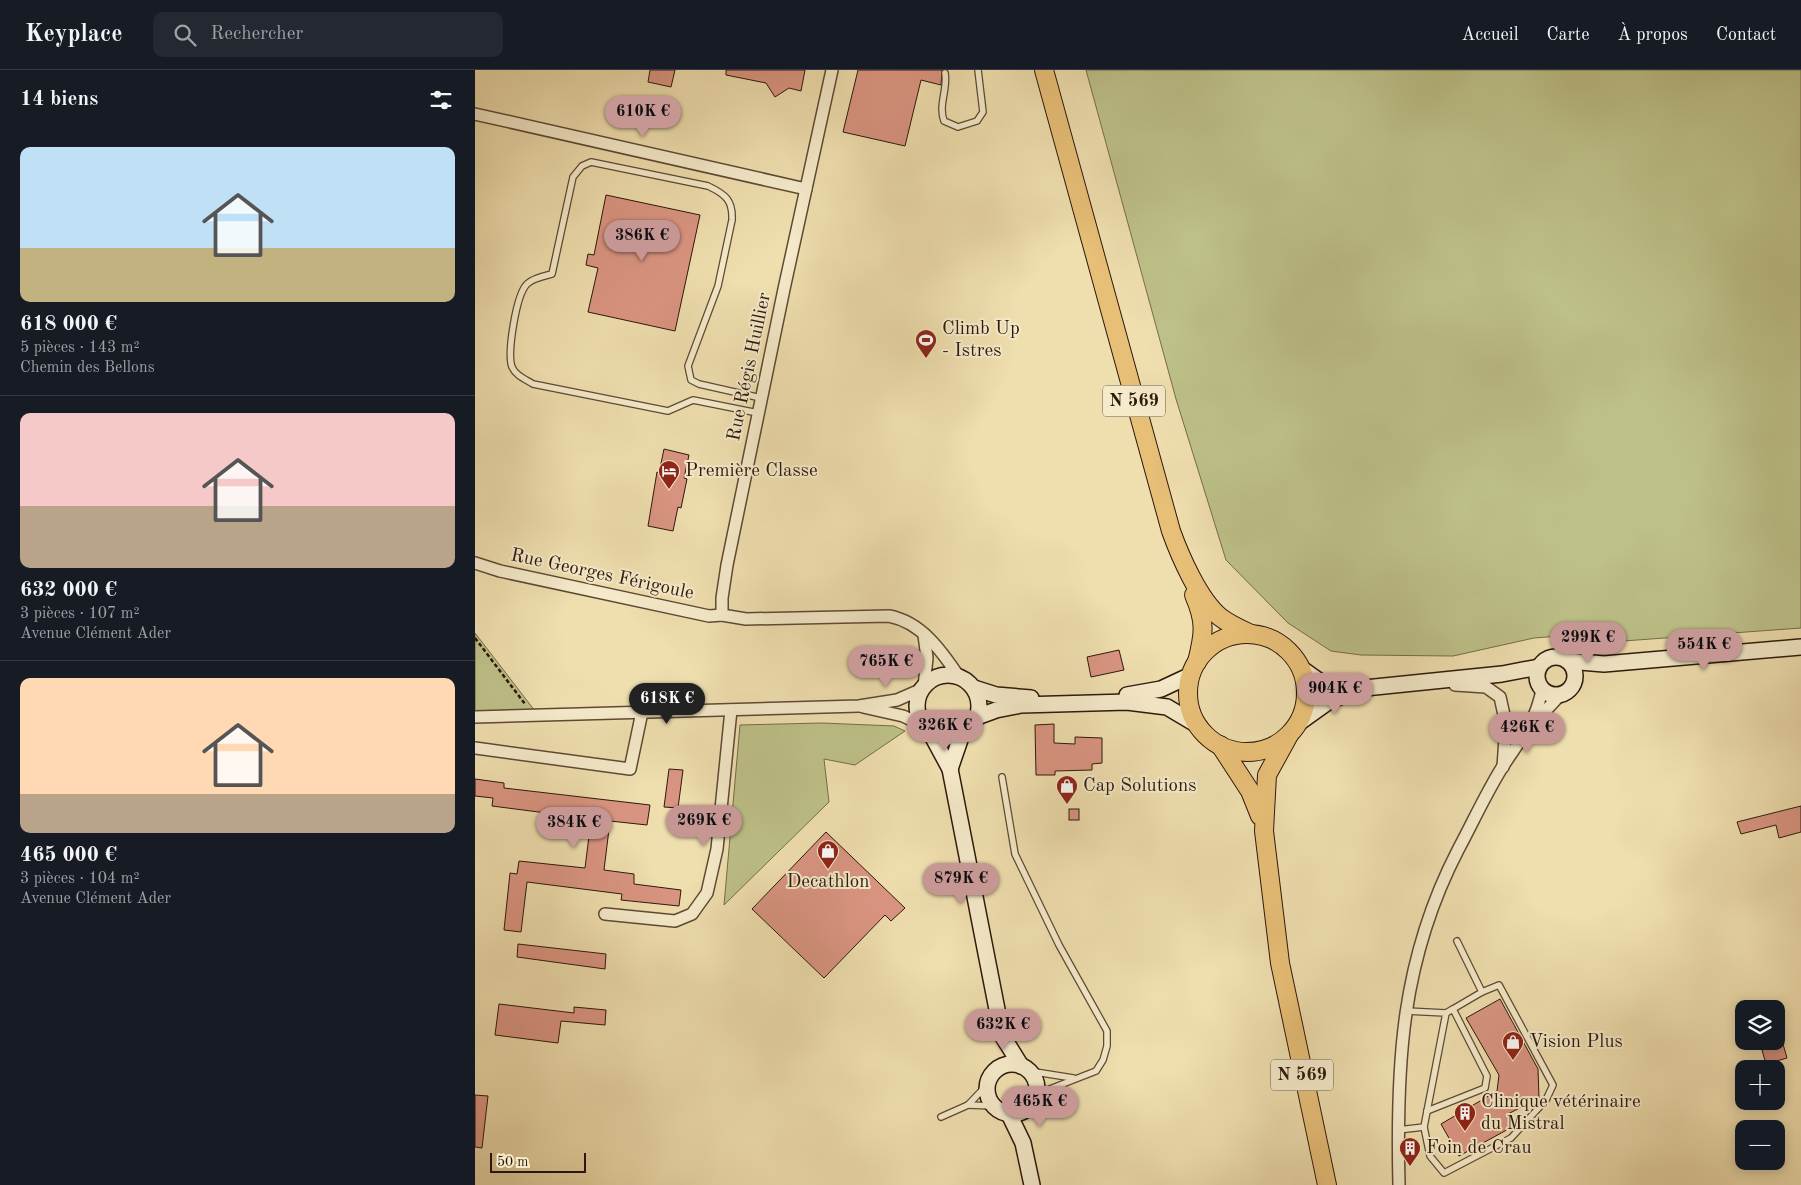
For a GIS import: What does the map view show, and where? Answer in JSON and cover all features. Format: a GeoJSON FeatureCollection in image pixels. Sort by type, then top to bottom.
{"type":"FeatureCollection","features":[{"type":"Feature","properties":{"kind":"main road","name":"N 569"},"geometry":{"type":"LineString","coordinates":[[1044,70],[1143,438],[1171,531],[1185,565],[1214,612],[1230,624],[1251,634]]}},
{"type":"Feature","properties":{"kind":"main road","name":"N 569"},"geometry":{"type":"LineString","coordinates":[[1185,565],[1189,586],[1203,621],[1202,641],[1193,670]]}},
{"type":"Feature","properties":{"kind":"main road"},"geometry":{"type":"LineString","coordinates":[[1251,634],[1266,637],[1281,644],[1301,668],[1305,680],[1306,698],[1302,715],[1293,730],[1277,744],[1263,750],[1249,752],[1234,750],[1220,745],[1208,737],[1199,726],[1189,700],[1193,670],[1206,651],[1219,642],[1234,636],[1251,634]]}},
{"type":"Feature","properties":{"kind":"main road","name":"N 569"},"geometry":{"type":"LineString","coordinates":[[1293,730],[1267,775],[1264,831],[1281,973],[1327,1185]]}},
{"type":"Feature","properties":{"kind":"main road","name":"N 569"},"geometry":{"type":"LineString","coordinates":[[1220,745],[1254,798],[1264,831]]}},
{"type":"Feature","properties":{"kind":"street","name":"Rue Régis Huillier"},"geometry":{"type":"LineString","coordinates":[[723,615],[721,598],[727,565],[761,398],[833,70]]}},
{"type":"Feature","properties":{"kind":"street"},"geometry":{"type":"LineString","coordinates":[[475,114],[806,189]]}},
{"type":"Feature","properties":{"kind":"street","name":"Rue Georges Férigoule"},"geometry":{"type":"LineString","coordinates":[[475,563],[500,571],[709,616],[723,615]]}},
{"type":"Feature","properties":{"kind":"street"},"geometry":{"type":"LineString","coordinates":[[723,615],[746,619],[889,616],[910,622],[935,643],[959,676],[974,688],[996,694],[1035,698],[1129,695],[1161,689],[1193,670]]}},
{"type":"Feature","properties":{"kind":"street"},"geometry":{"type":"LineString","coordinates":[[924,635],[927,658],[922,688],[916,704],[917,712],[950,769],[1002,1035],[1037,1086],[1037,1094],[1028,1109],[1023,1143]]}},
{"type":"Feature","properties":{"kind":"street"},"geometry":{"type":"LineString","coordinates":[[1531,726],[1538,711],[1540,687],[1536,675],[1539,667],[1549,658],[1555,656],[1568,661],[1604,664],[1801,650]]}},
{"type":"Feature","properties":{"kind":"street"},"geometry":{"type":"LineString","coordinates":[[1399,1185],[1399,1078],[1405,1010],[1417,952],[1430,912],[1457,852],[1503,767],[1531,726],[1560,695],[1570,689],[1575,679],[1574,669],[1568,661]]}},
{"type":"Feature","properties":{"kind":"street"},"geometry":{"type":"LineString","coordinates":[[1575,679],[1604,664]]}},
{"type":"Feature","properties":{"kind":"street"},"geometry":{"type":"LineString","coordinates":[[1301,668],[1325,685],[1365,688],[1501,674],[1539,667]]}},
{"type":"Feature","properties":{"kind":"street"},"geometry":{"type":"LineString","coordinates":[[1501,674],[1540,687],[1553,695],[1560,695]]}},
{"type":"Feature","properties":{"kind":"street"},"geometry":{"type":"LineString","coordinates":[[475,717],[859,706],[897,700],[922,688],[940,675],[959,676]]}},
{"type":"Feature","properties":{"kind":"street"},"geometry":{"type":"LineString","coordinates":[[1426,682],[1445,686],[1486,687],[1500,697],[1506,724],[1503,767]]}},
{"type":"Feature","properties":{"kind":"street"},"geometry":{"type":"LineString","coordinates":[[859,706],[903,716],[945,737],[962,734],[968,730],[977,717],[979,707],[974,688]]}},
{"type":"Feature","properties":{"kind":"street"},"geometry":{"type":"LineString","coordinates":[[1293,730],[1314,711],[1340,695],[1365,688]]}},
{"type":"Feature","properties":{"kind":"street"},"geometry":{"type":"LineString","coordinates":[[977,717],[1021,705],[1134,703],[1167,707],[1199,726]]}},
{"type":"Feature","properties":{"kind":"street"},"geometry":{"type":"LineString","coordinates":[[605,914],[675,921],[692,914],[707,893],[717,849],[731,710]]}},
{"type":"Feature","properties":{"kind":"street"},"geometry":{"type":"LineString","coordinates":[[475,748],[630,769],[642,712]]}},
{"type":"Feature","properties":{"kind":"street"},"geometry":{"type":"LineString","coordinates":[[950,769],[962,734]]}},
{"type":"Feature","properties":{"kind":"street"},"geometry":{"type":"LineString","coordinates":[[1002,1035],[990,1079],[989,1100],[994,1106],[1009,1114],[1016,1114],[1028,1109]]}},
{"type":"Feature","properties":{"kind":"street"},"geometry":{"type":"LineString","coordinates":[[990,1079],[1006,1065],[1025,1069]]}},
{"type":"Feature","properties":{"kind":"street"},"geometry":{"type":"LineString","coordinates":[[1009,1114],[1023,1143],[1032,1185]]}},
{"type":"Feature","properties":{"kind":"lane"},"geometry":{"type":"LineString","coordinates":[[945,73],[947,81],[941,114],[944,121],[958,127],[977,121],[983,112],[978,70]]}},
{"type":"Feature","properties":{"kind":"lane"},"geometry":{"type":"LineString","coordinates":[[758,413],[693,400],[668,411],[533,384],[517,375],[512,366],[510,353],[516,313],[523,288],[529,282],[552,274],[573,177],[582,166],[591,162],[708,186],[724,193],[733,209],[733,220],[718,286],[688,366],[691,380],[699,384],[761,398]]}},
{"type":"Feature","properties":{"kind":"lane"},"geometry":{"type":"LineString","coordinates":[[1002,777],[1015,854],[1059,945],[1107,1031],[1107,1046],[1103,1060],[1096,1071],[1073,1078],[1037,1094]]}},
{"type":"Feature","properties":{"kind":"lane"},"geometry":{"type":"LineString","coordinates":[[1457,941],[1482,992]]}},
{"type":"Feature","properties":{"kind":"lane"},"geometry":{"type":"LineString","coordinates":[[1405,1010],[1446,1013],[1482,992],[1499,985],[1553,1085],[1546,1100],[1511,1138],[1444,1173],[1430,1156],[1424,1128],[1446,1013]]}},
{"type":"Feature","properties":{"kind":"lane"},"geometry":{"type":"LineString","coordinates":[[1427,1111],[1485,1088],[1487,1076],[1453,1009]]}},
{"type":"Feature","properties":{"kind":"lane"},"geometry":{"type":"LineString","coordinates":[[1025,1069],[1073,1078]]}},
{"type":"Feature","properties":{"kind":"lane"},"geometry":{"type":"LineString","coordinates":[[941,1117],[968,1105],[990,1079]]}},
{"type":"Feature","properties":{"kind":"lane"},"geometry":{"type":"LineString","coordinates":[[968,1105],[994,1106]]}},
{"type":"Feature","properties":{"kind":"lane"},"geometry":{"type":"LineString","coordinates":[[1398,1130],[1424,1128]]}},
{"type":"Feature","properties":{"kind":"path"},"geometry":{"type":"LineString","coordinates":[[475,638],[533,715]]}},
{"type":"Feature","properties":{"kind":"green space"},"geometry":{"type":"Polygon","coordinates":[[[1086,70],[1801,70],[1801,628],[1610,642],[1585,634],[1534,638],[1453,656],[1361,655],[1331,651],[1288,623],[1226,560],[1176,399],[1086,70]]]}},
{"type":"Feature","properties":{"kind":"green space"},"geometry":{"type":"Polygon","coordinates":[[[475,633],[535,711],[475,714],[475,633]]]}},
{"type":"Feature","properties":{"kind":"green space"},"geometry":{"type":"Polygon","coordinates":[[[822,723],[894,726],[905,731],[855,765],[824,759],[829,802],[724,905],[740,725],[822,723]]]}},
{"type":"Feature","properties":{"kind":"building"},"geometry":{"type":"Polygon","coordinates":[[[650,70],[675,70],[671,87],[648,82],[650,70]]]}},
{"type":"Feature","properties":{"kind":"building"},"geometry":{"type":"Polygon","coordinates":[[[726,70],[805,70],[801,91],[789,88],[775,97],[766,83],[726,75],[726,70]]]}},
{"type":"Feature","properties":{"kind":"building"},"geometry":{"type":"Polygon","coordinates":[[[858,70],[942,70],[941,85],[921,80],[905,146],[843,132],[858,70]]]}},
{"type":"Feature","properties":{"kind":"building"},"geometry":{"type":"Polygon","coordinates":[[[606,195],[700,215],[675,331],[588,312],[598,268],[586,265],[588,254],[594,255],[606,195]]]}},
{"type":"Feature","properties":{"kind":"building","name":"Première Classe"},"geometry":{"type":"Polygon","coordinates":[[[664,449],[689,455],[684,478],[687,479],[681,508],[678,507],[673,531],[648,526],[657,472],[659,473],[664,449]]]}},
{"type":"Feature","properties":{"kind":"building"},"geometry":{"type":"Polygon","coordinates":[[[1119,650],[1124,670],[1091,677],[1087,657],[1119,650]]]}},
{"type":"Feature","properties":{"kind":"building"},"geometry":{"type":"Polygon","coordinates":[[[1054,724],[1054,743],[1075,744],[1075,737],[1102,738],[1102,763],[1092,764],[1092,770],[1055,771],[1055,775],[1036,775],[1035,725],[1054,724]]]}},
{"type":"Feature","properties":{"kind":"building"},"geometry":{"type":"Polygon","coordinates":[[[669,769],[683,770],[678,808],[664,807],[669,769]]]}},
{"type":"Feature","properties":{"kind":"building"},"geometry":{"type":"Polygon","coordinates":[[[475,779],[504,783],[504,788],[650,805],[647,825],[610,821],[604,870],[634,874],[634,884],[681,890],[679,906],[621,900],[622,894],[527,882],[521,932],[504,930],[510,873],[517,874],[519,861],[585,868],[589,836],[583,835],[585,818],[492,806],[493,798],[475,796],[475,779]]]}},
{"type":"Feature","properties":{"kind":"building"},"geometry":{"type":"Polygon","coordinates":[[[1801,806],[1801,832],[1779,838],[1776,825],[1741,834],[1737,822],[1801,806]]]}},
{"type":"Feature","properties":{"kind":"building"},"geometry":{"type":"Polygon","coordinates":[[[1069,809],[1079,809],[1079,820],[1069,820],[1069,809]]]}},
{"type":"Feature","properties":{"kind":"building","name":"Decathlon"},"geometry":{"type":"Polygon","coordinates":[[[826,832],[905,908],[891,921],[885,915],[824,978],[752,909],[826,832]]]}},
{"type":"Feature","properties":{"kind":"building"},"geometry":{"type":"Polygon","coordinates":[[[518,944],[606,954],[605,969],[517,957],[518,944]]]}},
{"type":"Feature","properties":{"kind":"building"},"geometry":{"type":"Polygon","coordinates":[[[1500,999],[1538,1069],[1539,1098],[1508,1114],[1514,1126],[1459,1156],[1441,1124],[1497,1091],[1499,1075],[1466,1018],[1500,999]]]}},
{"type":"Feature","properties":{"kind":"building"},"geometry":{"type":"Polygon","coordinates":[[[499,1004],[574,1013],[574,1007],[606,1010],[605,1025],[561,1021],[558,1043],[495,1035],[499,1004]]]}},
{"type":"Feature","properties":{"kind":"building"},"geometry":{"type":"Polygon","coordinates":[[[1762,1050],[1785,1050],[1787,1058],[1765,1060],[1762,1050]]]}},
{"type":"Feature","properties":{"kind":"building"},"geometry":{"type":"Polygon","coordinates":[[[475,1095],[488,1096],[482,1148],[475,1147],[475,1095]]]}},
{"type":"Feature","properties":{"kind":"place","name":"Climb Up - Istres"},"geometry":{"type":"Point","coordinates":[926,359]}},
{"type":"Feature","properties":{"kind":"place","name":"Première Classe"},"geometry":{"type":"Point","coordinates":[669,490]}},
{"type":"Feature","properties":{"kind":"place","name":"Cap Solutions"},"geometry":{"type":"Point","coordinates":[1067,805]}},
{"type":"Feature","properties":{"kind":"place","name":"Decathlon"},"geometry":{"type":"Point","coordinates":[828,870]}},
{"type":"Feature","properties":{"kind":"place","name":"Vision Plus"},"geometry":{"type":"Point","coordinates":[1513,1061]}},
{"type":"Feature","properties":{"kind":"place","name":"Clinique vétérinaire du Mistral"},"geometry":{"type":"Point","coordinates":[1465,1132]}},
{"type":"Feature","properties":{"kind":"place","name":"Foin de Crau"},"geometry":{"type":"Point","coordinates":[1410,1167]}}]}
